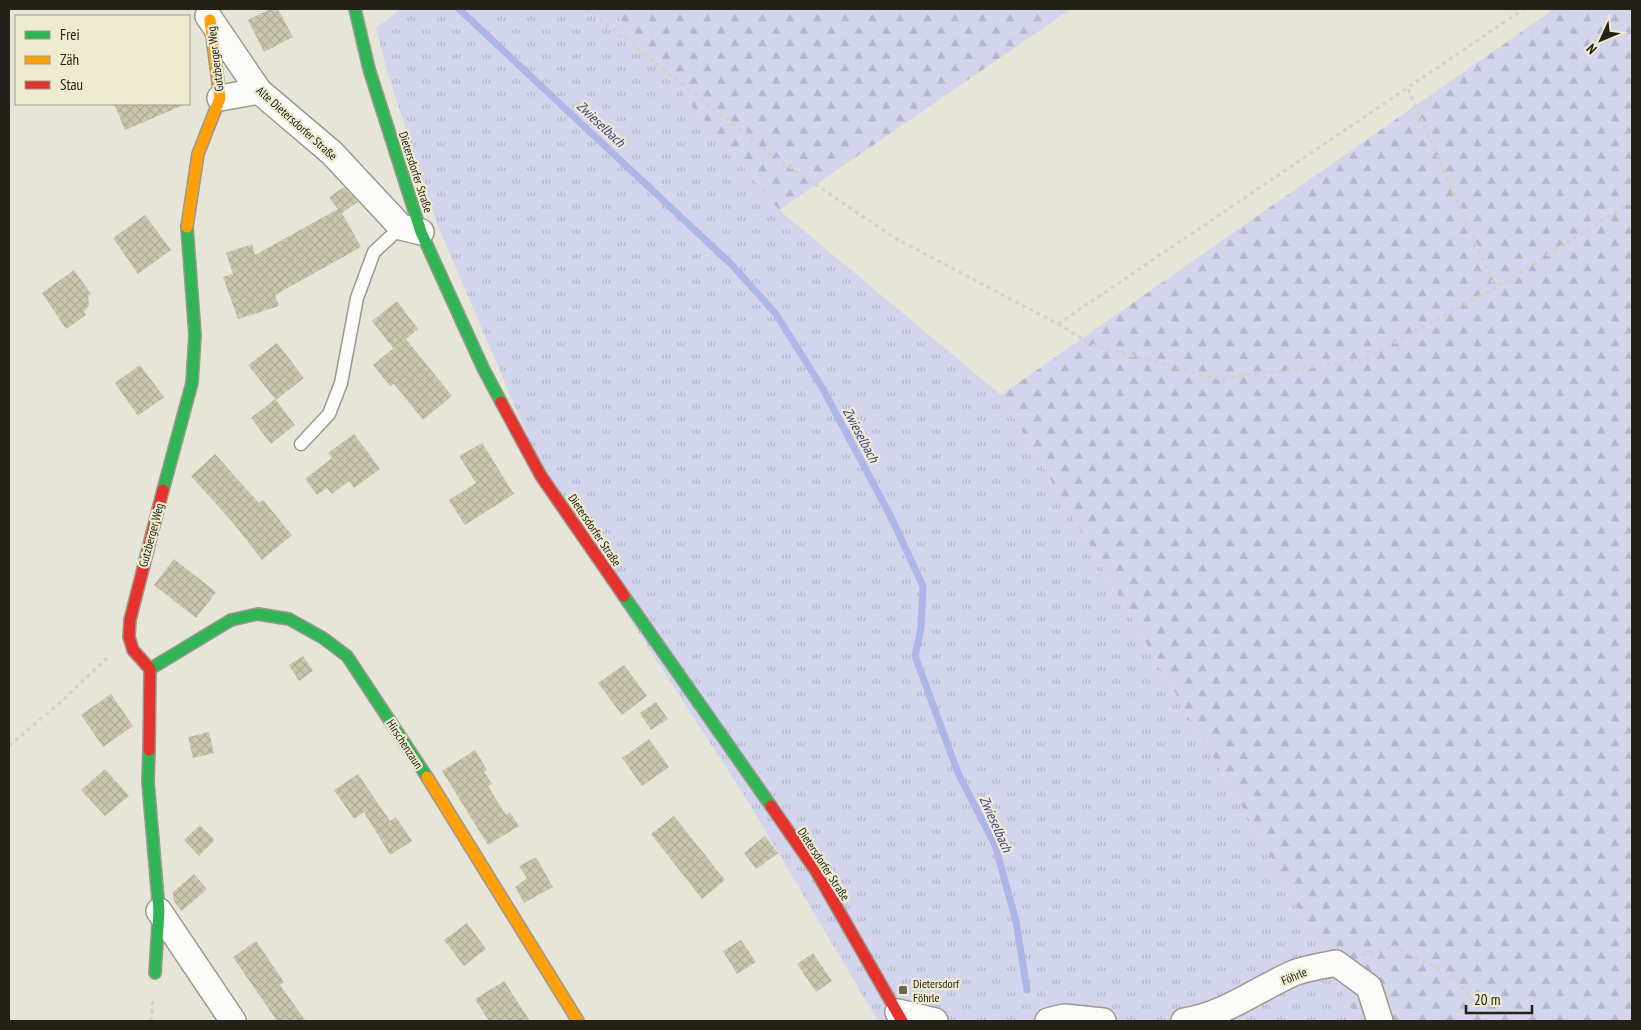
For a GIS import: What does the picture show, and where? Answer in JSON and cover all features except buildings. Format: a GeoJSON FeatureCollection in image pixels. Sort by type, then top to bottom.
{"type":"FeatureCollection","features":[{"type":"Feature","properties":{"kind":"street","name":"Dietersdorfer Straße"},"geometry":{"type":"LineString","coordinates":[[355,9],[411,230],[541,476],[816,871],[900,1017]]}},
{"type":"Feature","properties":{"kind":"street","name":"Alte Dietersdorfer Straße"},"geometry":{"type":"LineString","coordinates":[[208,14],[259,91],[332,153],[411,230]]}},
{"type":"Feature","properties":{"kind":"street","name":"Gutzberger Weg"},"geometry":{"type":"LineString","coordinates":[[129,637],[130,620],[145,554],[192,383],[195,335],[187,225],[198,154],[220,98],[208,14]]}},
{"type":"Feature","properties":{"kind":"street","name":"Gutzberger Weg"},"geometry":{"type":"LineString","coordinates":[[220,98],[259,91]]}},
{"type":"Feature","properties":{"kind":"street","name":"Hirschenzaun"},"geometry":{"type":"LineString","coordinates":[[150,669],[231,620],[258,614],[290,619],[323,638],[347,656],[432,784],[578,1021]]}},
{"type":"Feature","properties":{"kind":"street"},"geometry":{"type":"LineString","coordinates":[[129,637],[133,650],[150,669],[148,782],[159,911],[155,973]]}},
{"type":"Feature","properties":{"kind":"street"},"geometry":{"type":"LineString","coordinates":[[159,911],[233,1021]]}},
{"type":"Feature","properties":{"kind":"street"},"geometry":{"type":"LineString","coordinates":[[1336,963],[1369,987],[1380,1021]]}},
{"type":"Feature","properties":{"kind":"street","name":"Föhrle"},"geometry":{"type":"LineString","coordinates":[[1184,1021],[1202,1018],[1296,973],[1336,963]]}},
{"type":"Feature","properties":{"kind":"street"},"geometry":{"type":"LineString","coordinates":[[900,1017],[935,1021]]}},
{"type":"Feature","properties":{"kind":"street"},"geometry":{"type":"LineString","coordinates":[[1048,1021],[1064,1017],[1103,1021]]}},
{"type":"Feature","properties":{"kind":"lane"},"geometry":{"type":"LineString","coordinates":[[301,444],[329,414],[341,383],[357,298],[374,252],[411,230]]}},
{"type":"Feature","properties":{"kind":"path"},"geometry":{"type":"LineString","coordinates":[[586,9],[776,158],[895,238],[1058,324],[1092,345],[1219,379],[1363,360],[1495,288],[1632,202]]}},
{"type":"Feature","properties":{"kind":"path"},"geometry":{"type":"LineString","coordinates":[[1058,324],[1524,9]]}},
{"type":"Feature","properties":{"kind":"path"},"geometry":{"type":"LineString","coordinates":[[1408,89],[1495,288]]}},
{"type":"Feature","properties":{"kind":"path"},"geometry":{"type":"LineString","coordinates":[[9,746],[63,700],[129,637]]}},
{"type":"Feature","properties":{"kind":"path"},"geometry":{"type":"LineString","coordinates":[[1336,963],[1394,946],[1455,977],[1486,1021]]}},
{"type":"Feature","properties":{"kind":"green space"},"geometry":{"type":"Polygon","coordinates":[[[401,9],[612,9],[779,210],[1001,395],[1264,844],[1358,1021],[878,1021],[744,795],[559,510],[436,221],[388,74],[376,28],[401,9]]]}},
{"type":"Feature","properties":{"kind":"green space"},"geometry":{"type":"Polygon","coordinates":[[[612,9],[1071,9],[779,210],[612,9]]]}},
{"type":"Feature","properties":{"kind":"green space"},"geometry":{"type":"Polygon","coordinates":[[[1554,9],[1632,9],[1632,1021],[1358,1021],[1264,844],[1001,395],[1554,9]]]}},
{"type":"Feature","properties":{"kind":"waterway","name":"Zwieselbach"},"geometry":{"type":"LineString","coordinates":[[459,9],[732,265],[776,314],[823,389],[891,517],[923,586],[921,628],[915,656],[958,773],[995,845],[1016,921],[1027,990]]}},
{"type":"Feature","properties":{"kind":"traffic: fast"},"geometry":{"type":"LineString","coordinates":[[355,9],[369,69],[421,232],[483,368],[501,402]]}},
{"type":"Feature","properties":{"kind":"traffic: fast"},"geometry":{"type":"LineString","coordinates":[[163,490],[192,383],[195,335],[187,227]]}},
{"type":"Feature","properties":{"kind":"traffic: fast"},"geometry":{"type":"LineString","coordinates":[[624,596],[771,806]]}},
{"type":"Feature","properties":{"kind":"traffic: fast"},"geometry":{"type":"LineString","coordinates":[[150,669],[231,620],[258,614],[289,619],[323,638],[347,656],[427,777]]}},
{"type":"Feature","properties":{"kind":"traffic: fast"},"geometry":{"type":"LineString","coordinates":[[149,750],[148,782],[159,911],[155,973]]}},
{"type":"Feature","properties":{"kind":"traffic: slow"},"geometry":{"type":"LineString","coordinates":[[187,227],[198,154],[220,98],[210,20]]}},
{"type":"Feature","properties":{"kind":"traffic: slow"},"geometry":{"type":"LineString","coordinates":[[427,777],[578,1021]]}},
{"type":"Feature","properties":{"kind":"traffic: jam"},"geometry":{"type":"LineString","coordinates":[[501,402],[541,476],[624,596]]}},
{"type":"Feature","properties":{"kind":"traffic: jam"},"geometry":{"type":"LineString","coordinates":[[149,750],[150,669],[133,650],[129,637],[130,620],[163,490]]}},
{"type":"Feature","properties":{"kind":"traffic: jam"},"geometry":{"type":"LineString","coordinates":[[771,806],[816,871],[902,1021]]}},
{"type":"Feature","properties":{"kind":"place","name":"Dietersdorf Föhrle"},"geometry":{"type":"Point","coordinates":[903,990]}}]}
